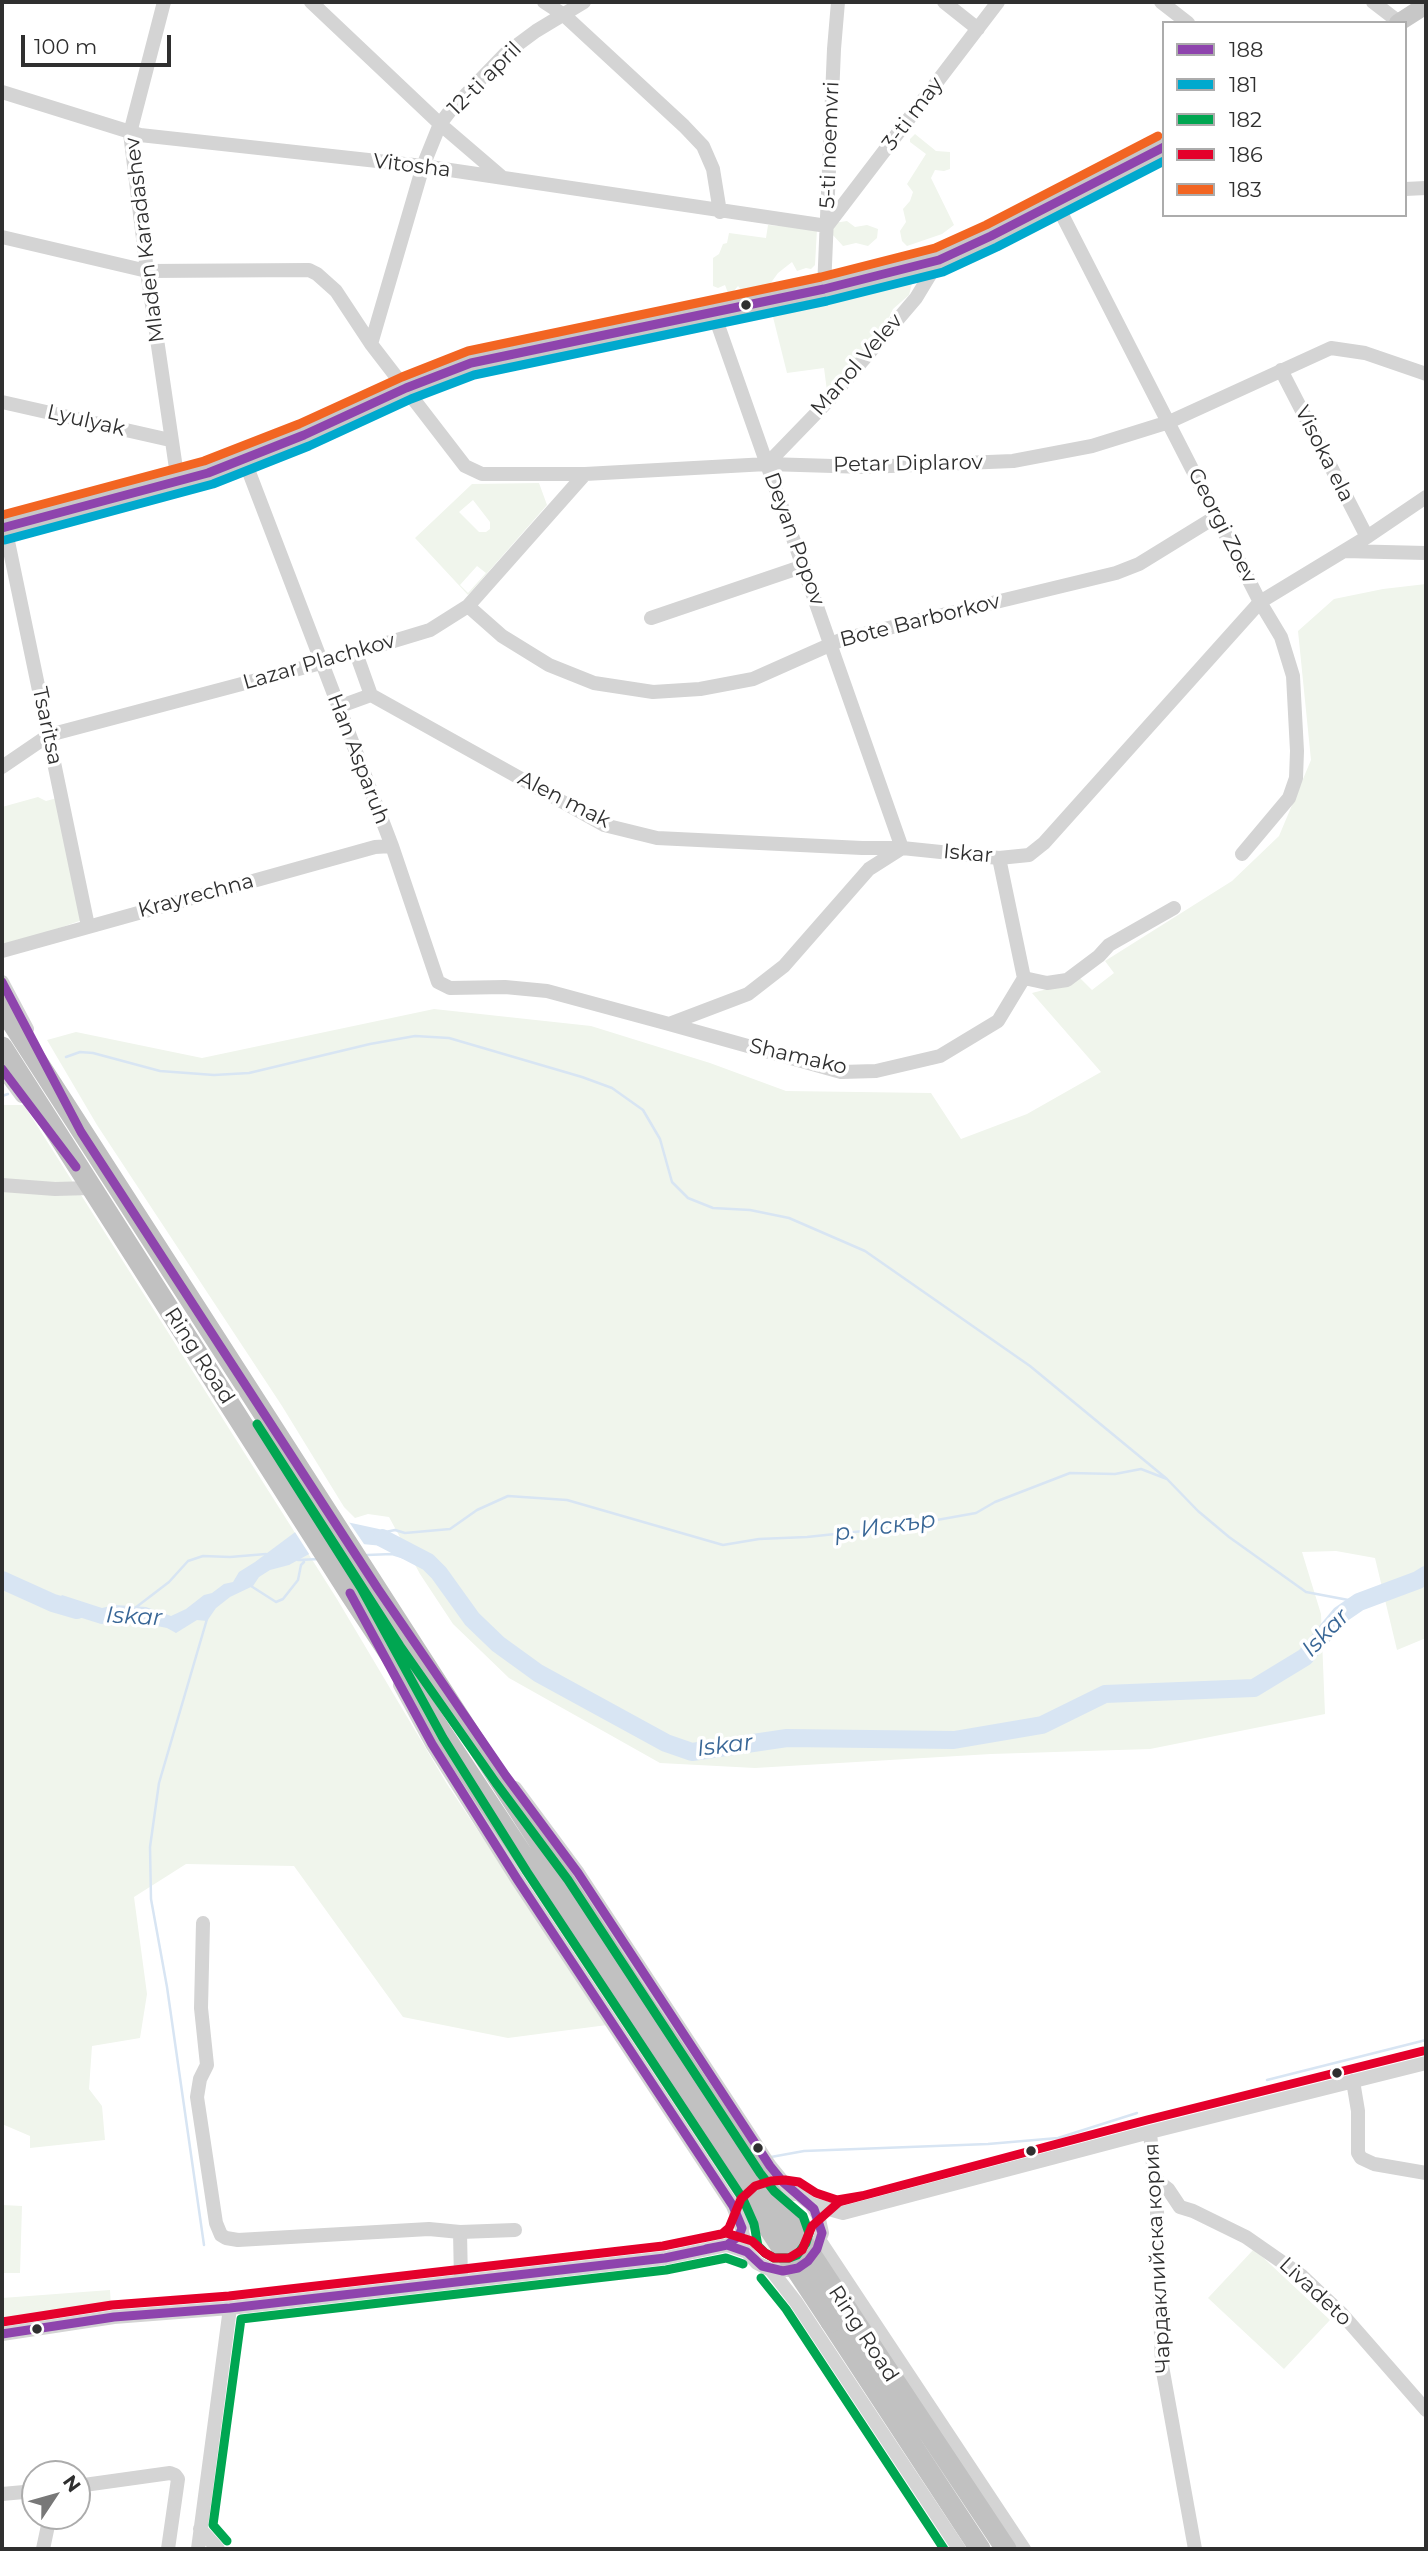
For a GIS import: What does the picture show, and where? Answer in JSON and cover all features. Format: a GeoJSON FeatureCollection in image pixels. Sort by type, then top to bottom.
{"type":"FeatureCollection","features":[{"type":"Feature","properties":{"kind":"highway","name":"Ring Road"},"geometry":{"type":"LineString","coordinates":[[2,1007],[641,2000],[727,2145]]}},
{"type":"Feature","properties":{"kind":"highway","name":"Ring Road"},"geometry":{"type":"LineString","coordinates":[[2,1047],[351,1595],[727,2145],[840,2317],[1006,2549]]}},
{"type":"Feature","properties":{"kind":"highway","name":"Ring Road"},"geometry":{"type":"LineString","coordinates":[[840,2317],[977,2549]]}},
{"type":"Feature","properties":{"kind":"highway"},"geometry":{"type":"LineString","coordinates":[[969,2494],[1012,2549]]}},
{"type":"Feature","properties":{"kind":"main road"},"geometry":{"type":"LineString","coordinates":[[1401,21],[1426,5]]}},
{"type":"Feature","properties":{"kind":"main road"},"geometry":{"type":"LineString","coordinates":[[3,527],[177,482],[244,460],[406,388],[471,363],[824,289],[939,260],[1162,148]]}},
{"type":"Feature","properties":{"kind":"street","name":"Mladen Karadashev"},"geometry":{"type":"LineString","coordinates":[[164,2],[130,132],[177,482]]}},
{"type":"Feature","properties":{"kind":"street"},"geometry":{"type":"LineString","coordinates":[[311,2],[440,124],[503,178]]}},
{"type":"Feature","properties":{"kind":"street"},"geometry":{"type":"LineString","coordinates":[[544,2],[564,15],[684,125],[703,146],[713,169],[720,212]]}},
{"type":"Feature","properties":{"kind":"street","name":"12-ti april"},"geometry":{"type":"LineString","coordinates":[[371,344],[423,166],[440,124],[505,54],[536,31],[584,2]]}},
{"type":"Feature","properties":{"kind":"street","name":"5-ti noemvri"},"geometry":{"type":"LineString","coordinates":[[824,289],[838,2]]}},
{"type":"Feature","properties":{"kind":"street"},"geometry":{"type":"LineString","coordinates":[[944,2],[978,29]]}},
{"type":"Feature","properties":{"kind":"street","name":"3-ti may"},"geometry":{"type":"LineString","coordinates":[[827,226],[998,2]]}},
{"type":"Feature","properties":{"kind":"street"},"geometry":{"type":"LineString","coordinates":[[1161,2],[1185,21]]}},
{"type":"Feature","properties":{"kind":"street"},"geometry":{"type":"LineString","coordinates":[[1373,2],[1398,21]]}},
{"type":"Feature","properties":{"kind":"street","name":"Vitosha"},"geometry":{"type":"LineString","coordinates":[[2,92],[130,132],[220,145],[423,166],[827,226]]}},
{"type":"Feature","properties":{"kind":"street"},"geometry":{"type":"LineString","coordinates":[[1407,189],[1426,188]]}},
{"type":"Feature","properties":{"kind":"street","name":"Georgi Zoev"},"geometry":{"type":"LineString","coordinates":[[1056,203],[1260,603],[1281,638],[1293,676],[1296,778],[1289,798],[1242,854]]}},
{"type":"Feature","properties":{"kind":"street","name":"Petar Diplarov"},"geometry":{"type":"LineString","coordinates":[[2,237],[147,271],[309,270],[328,282],[336,291],[371,344],[466,466],[482,474],[585,474],[767,464],[866,467],[1013,461],[1092,446],[1169,422],[1331,348],[1365,353],[1426,374]]}},
{"type":"Feature","properties":{"kind":"street","name":"Manol Velev"},"geometry":{"type":"LineString","coordinates":[[767,464],[829,400],[916,298],[939,260]]}},
{"type":"Feature","properties":{"kind":"street","name":"Deyan Popov"},"geometry":{"type":"LineString","coordinates":[[713,311],[902,848]]}},
{"type":"Feature","properties":{"kind":"street","name":"Visoka ela"},"geometry":{"type":"LineString","coordinates":[[1281,370],[1367,537]]}},
{"type":"Feature","properties":{"kind":"street","name":"Lyulyak"},"geometry":{"type":"LineString","coordinates":[[2,402],[170,440]]}},
{"type":"Feature","properties":{"kind":"street","name":"Han Asparuh"},"geometry":{"type":"LineString","coordinates":[[244,460],[391,846],[438,982],[450,988],[505,987],[547,991],[668,1024]]}},
{"type":"Feature","properties":{"kind":"street","name":"Lazar Plachkov"},"geometry":{"type":"LineString","coordinates":[[2,767],[48,735],[321,663],[430,630],[468,606],[585,474]]}},
{"type":"Feature","properties":{"kind":"street","name":"Iskar"},"geometry":{"type":"LineString","coordinates":[[902,848],[999,858],[1030,855],[1044,843],[1260,603],[1426,497]]}},
{"type":"Feature","properties":{"kind":"street","name":"Bote Barborkov"},"geometry":{"type":"LineString","coordinates":[[468,606],[502,636],[549,665],[594,683],[653,692],[700,689],[752,679],[842,639],[1116,573],[1139,564],[1217,516]]}},
{"type":"Feature","properties":{"kind":"street","name":"Tsaritsa"},"geometry":{"type":"LineString","coordinates":[[3,527],[88,926]]}},
{"type":"Feature","properties":{"kind":"street"},"geometry":{"type":"LineString","coordinates":[[1344,551],[1426,552]]}},
{"type":"Feature","properties":{"kind":"street"},"geometry":{"type":"LineString","coordinates":[[651,618],[804,566]]}},
{"type":"Feature","properties":{"kind":"street"},"geometry":{"type":"LineString","coordinates":[[338,707],[371,695],[356,653]]}},
{"type":"Feature","properties":{"kind":"street","name":"Alen mak"},"geometry":{"type":"LineString","coordinates":[[371,695],[604,825],[657,838],[902,848]]}},
{"type":"Feature","properties":{"kind":"street","name":"Krayrechna"},"geometry":{"type":"LineString","coordinates":[[2,951],[375,847],[391,846]]}},
{"type":"Feature","properties":{"kind":"street"},"geometry":{"type":"LineString","coordinates":[[668,1024],[748,994],[784,966],[869,869],[902,848]]}},
{"type":"Feature","properties":{"kind":"street"},"geometry":{"type":"LineString","coordinates":[[999,858],[1024,978],[1047,983],[1068,980],[1099,956],[1108,945],[1174,908]]}},
{"type":"Feature","properties":{"kind":"street","name":"Shamako"},"geometry":{"type":"LineString","coordinates":[[668,1024],[841,1072],[876,1071],[940,1056],[974,1037],[998,1021],[1024,978]]}},
{"type":"Feature","properties":{"kind":"street","name":"Ring Road"},"geometry":{"type":"LineString","coordinates":[[2,982],[81,1132]]}},
{"type":"Feature","properties":{"kind":"street","name":"Ring Road"},"geometry":{"type":"LineString","coordinates":[[2,1069],[89,1184]]}},
{"type":"Feature","properties":{"kind":"street"},"geometry":{"type":"LineString","coordinates":[[2,1185],[55,1189],[89,1184]]}},
{"type":"Feature","properties":{"kind":"street"},"geometry":{"type":"LineString","coordinates":[[351,1595],[432,1744],[531,1901],[733,2206],[747,2252]]}},
{"type":"Feature","properties":{"kind":"street"},"geometry":{"type":"LineString","coordinates":[[410,1639],[506,1776],[578,1872],[771,2166],[796,2194],[811,2204],[843,2213],[1426,2063]]}},
{"type":"Feature","properties":{"kind":"street"},"geometry":{"type":"LineString","coordinates":[[203,1923],[201,2008],[207,2065],[200,2078],[197,2097],[216,2224],[221,2235],[232,2240],[429,2229],[460,2232],[515,2230]]}},
{"type":"Feature","properties":{"kind":"street"},"geometry":{"type":"LineString","coordinates":[[1353,2081],[1358,2111],[1358,2152],[1361,2158],[1374,2164],[1426,2173]]}},
{"type":"Feature","properties":{"kind":"street","name":"Чардаклийска кория"},"geometry":{"type":"LineString","coordinates":[[1150,2132],[1157,2211],[1162,2366],[1195,2549]]}},
{"type":"Feature","properties":{"kind":"street","name":"Livadeto"},"geometry":{"type":"LineString","coordinates":[[1155,2179],[1168,2189],[1180,2207],[1194,2211],[1246,2237],[1301,2276],[1342,2314],[1426,2410]]}},
{"type":"Feature","properties":{"kind":"street"},"geometry":{"type":"LineString","coordinates":[[727,2245],[742,2230],[750,2207],[761,2197],[779,2192],[796,2194]]}},
{"type":"Feature","properties":{"kind":"street"},"geometry":{"type":"LineString","coordinates":[[811,2204],[818,2215],[821,2237],[1024,2549]]}},
{"type":"Feature","properties":{"kind":"street"},"geometry":{"type":"LineString","coordinates":[[1157,2211],[1180,2207]]}},
{"type":"Feature","properties":{"kind":"street"},"geometry":{"type":"LineString","coordinates":[[771,2270],[791,2270],[804,2265],[813,2257],[821,2237],[843,2213]]}},
{"type":"Feature","properties":{"kind":"street"},"geometry":{"type":"LineString","coordinates":[[460,2232],[461,2281]]}},
{"type":"Feature","properties":{"kind":"street"},"geometry":{"type":"LineString","coordinates":[[2,2334],[114,2316],[230,2308],[665,2258],[727,2245],[747,2252],[757,2263],[771,2270],[796,2302],[959,2549]]}},
{"type":"Feature","properties":{"kind":"street"},"geometry":{"type":"LineString","coordinates":[[198,2549],[230,2308]]}},
{"type":"Feature","properties":{"kind":"street"},"geometry":{"type":"LineString","coordinates":[[91,2484],[170,2473],[176,2475],[178,2479],[169,2549]]}},
{"type":"Feature","properties":{"kind":"street"},"geometry":{"type":"LineString","coordinates":[[2,2494],[21,2492]]}},
{"type":"Feature","properties":{"kind":"street"},"geometry":{"type":"LineString","coordinates":[[200,2529],[218,2549]]}},
{"type":"Feature","properties":{"kind":"street"},"geometry":{"type":"LineString","coordinates":[[43,2549],[47,2530]]}},
{"type":"Feature","properties":{"kind":"shaded area"},"geometry":{"type":"Polygon","coordinates":[[[915,134],[936,151],[950,152],[950,169],[935,170],[931,178],[954,225],[942,234],[907,246],[902,241],[900,231],[906,222],[903,209],[913,192],[907,184],[926,154],[910,142],[915,134]]]}},
{"type":"Feature","properties":{"kind":"shaded area"},"geometry":{"type":"Polygon","coordinates":[[[847,221],[855,227],[867,225],[878,229],[877,238],[868,246],[856,243],[843,246],[831,233],[834,223],[847,221]]]}},
{"type":"Feature","properties":{"kind":"shaded area"},"geometry":{"type":"Polygon","coordinates":[[[768,225],[817,229],[815,265],[811,269],[797,271],[792,262],[778,273],[770,284],[743,292],[738,286],[728,293],[725,285],[718,288],[713,286],[713,258],[719,254],[723,244],[727,243],[729,233],[766,238],[768,225]]]}},
{"type":"Feature","properties":{"kind":"shaded area"},"geometry":{"type":"Polygon","coordinates":[[[913,280],[909,295],[893,309],[886,324],[827,391],[824,368],[787,373],[770,305],[913,280]]]}},
{"type":"Feature","properties":{"kind":"shaded area"},"geometry":{"type":"Polygon","coordinates":[[[539,483],[547,505],[468,595],[415,538],[472,484],[539,483]],[[473,500],[459,512],[479,532],[486,532],[490,529],[490,522],[473,500]],[[477,566],[460,585],[468,593],[486,573],[477,566]]]}},
{"type":"Feature","properties":{"kind":"shaded area"},"geometry":{"type":"Polygon","coordinates":[[[1426,584],[1426,1638],[1397,1650],[1375,1558],[1336,1551],[1302,1552],[1321,1614],[1325,1714],[1150,1749],[991,1754],[755,1768],[660,1763],[509,1678],[453,1624],[420,1574],[389,1517],[368,1514],[355,1518],[344,1507],[282,1406],[97,1125],[47,1040],[76,1032],[202,1058],[434,1009],[591,1026],[710,1063],[786,1091],[931,1093],[961,1139],[1027,1114],[1101,1072],[1032,993],[1079,977],[1092,990],[1114,973],[1105,961],[1232,881],[1279,836],[1311,760],[1298,631],[1334,599],[1426,584]]]}},
{"type":"Feature","properties":{"kind":"shaded area"},"geometry":{"type":"Polygon","coordinates":[[[38,797],[46,801],[57,798],[82,920],[2,949],[2,807],[38,797]]]}},
{"type":"Feature","properties":{"kind":"shaded area"},"geometry":{"type":"Polygon","coordinates":[[[2,1105],[24,1105],[337,1599],[447,1784],[607,2025],[508,2038],[403,2017],[294,1866],[186,1864],[134,1897],[147,1994],[140,2038],[92,2046],[89,2089],[102,2106],[105,2140],[30,2148],[30,2136],[2,2124],[2,1105]]]}},
{"type":"Feature","properties":{"kind":"shaded area"},"geometry":{"type":"Polygon","coordinates":[[[775,2202],[787,2202],[806,2215],[811,2232],[809,2244],[798,2257],[787,2262],[775,2262],[756,2249],[751,2238],[751,2226],[764,2207],[775,2202]]]}},
{"type":"Feature","properties":{"kind":"shaded area"},"geometry":{"type":"Polygon","coordinates":[[[2,2205],[22,2206],[20,2273],[2,2273],[2,2205]]]}},
{"type":"Feature","properties":{"kind":"shaded area"},"geometry":{"type":"Polygon","coordinates":[[[1254,2249],[1330,2320],[1284,2369],[1208,2298],[1254,2249]]]}},
{"type":"Feature","properties":{"kind":"shaded area"},"geometry":{"type":"Polygon","coordinates":[[[110,2290],[111,2307],[2,2322],[2,2298],[110,2290]]]}},
{"type":"Feature","properties":{"kind":"water"},"geometry":{"type":"Polygon","coordinates":[[[342,1521],[379,1529],[404,1548],[341,1542],[324,1546],[289,1565],[270,1570],[259,1577],[253,1586],[230,1597],[216,1608],[207,1621],[197,1620],[176,1633],[167,1628],[147,1624],[101,1624],[50,1608],[62,1595],[102,1608],[115,1605],[146,1607],[171,1616],[224,1584],[233,1582],[239,1572],[298,1530],[342,1521]]]}},
{"type":"Feature","properties":{"kind":"pier"},"geometry":{"type":"Polygon","coordinates":[[[317,1519],[347,1519],[366,1547],[341,1546],[311,1557],[293,1529],[317,1519]]]}},
{"type":"Feature","properties":{"kind":"waterway"},"geometry":{"type":"LineString","coordinates":[[66,1057],[80,1052],[93,1053],[160,1071],[214,1075],[249,1073],[415,1036],[449,1038],[612,1088],[643,1110],[660,1139],[672,1182],[688,1198],[713,1208],[750,1210],[789,1218],[865,1251],[1030,1366],[1167,1479]]}},
{"type":"Feature","properties":{"kind":"waterway"},"geometry":{"type":"LineString","coordinates":[[2,1096],[8,1094]]}},
{"type":"Feature","properties":{"kind":"waterway","name":"р. Искър"},"geometry":{"type":"LineString","coordinates":[[381,1533],[395,1530],[405,1533],[450,1529],[477,1510],[508,1496],[567,1500],[723,1545],[759,1539],[892,1528],[976,1513],[995,1502],[1070,1473],[1115,1474],[1141,1469],[1167,1479],[1198,1511],[1229,1537],[1306,1592],[1359,1602]]}},
{"type":"Feature","properties":{"kind":"waterway","name":"Iskar"},"geometry":{"type":"LineString","coordinates":[[382,1538],[428,1562],[472,1619],[498,1644],[538,1673],[666,1743],[692,1752],[787,1738],[954,1740],[1042,1725],[1105,1694],[1254,1688],[1305,1657],[1340,1615],[1359,1602],[1426,1575]]}},
{"type":"Feature","properties":{"kind":"waterway"},"geometry":{"type":"LineString","coordinates":[[135,1608],[169,1582],[188,1561],[203,1556],[266,1554]]}},
{"type":"Feature","properties":{"kind":"waterway"},"geometry":{"type":"LineString","coordinates":[[367,1555],[392,1554],[418,1562],[428,1562]]}},
{"type":"Feature","properties":{"kind":"waterway"},"geometry":{"type":"LineString","coordinates":[[298,1560],[319,1559]]}},
{"type":"Feature","properties":{"kind":"waterway"},"geometry":{"type":"LineString","coordinates":[[251,1586],[276,1602],[283,1599],[298,1580],[304,1562]]}},
{"type":"Feature","properties":{"kind":"waterway","name":"Iskar"},"geometry":{"type":"LineString","coordinates":[[2,1580],[53,1603],[77,1610]]}},
{"type":"Feature","properties":{"kind":"waterway"},"geometry":{"type":"LineString","coordinates":[[204,2245],[167,1987],[151,1899],[150,1847],[159,1783],[207,1619]]}},
{"type":"Feature","properties":{"kind":"waterway"},"geometry":{"type":"LineString","coordinates":[[1267,2080],[1426,2040]]}},
{"type":"Feature","properties":{"kind":"waterway"},"geometry":{"type":"LineString","coordinates":[[771,2157],[804,2151],[988,2144],[1058,2138],[1137,2113]]}},
{"type":"Feature","properties":{"kind":"transit line","name":"183"},"geometry":{"type":"LineString","coordinates":[[2,515],[204,461],[299,424],[402,377],[468,351],[821,277],[935,248],[986,225],[1158,136]]}},
{"type":"Feature","properties":{"kind":"transit line","name":"188"},"geometry":{"type":"LineString","coordinates":[[2,528],[208,473],[471,363],[824,289],[939,260],[1162,148]]}},
{"type":"Feature","properties":{"kind":"transit line","name":"181"},"geometry":{"type":"LineString","coordinates":[[5,540],[213,484],[309,446],[411,399],[474,375],[827,301],[943,272],[1162,162]]}},
{"type":"Feature","properties":{"kind":"transit line","name":"188"},"geometry":{"type":"LineString","coordinates":[[2,982],[81,1132],[378,1589],[506,1776],[578,1873],[770,2166],[783,2182],[814,2209],[822,2233],[817,2249],[808,2261],[798,2268],[783,2271],[762,2266],[747,2252],[727,2245],[665,2258],[230,2308],[114,2317],[2,2334]]}},
{"type":"Feature","properties":{"kind":"transit line","name":"188"},"geometry":{"type":"LineString","coordinates":[[2,1069],[76,1167]]}},
{"type":"Feature","properties":{"kind":"transit line","name":"182"},"geometry":{"type":"LineString","coordinates":[[257,1424],[400,1646],[568,1880],[760,2173],[774,2191],[803,2216],[809,2233],[806,2243],[797,2255],[774,2258],[758,2246],[754,2224],[743,2199],[527,1872],[443,1738],[361,1588],[257,1424]]}},
{"type":"Feature","properties":{"kind":"transit line","name":"188"},"geometry":{"type":"LineString","coordinates":[[350,1593],[432,1744],[517,1879],[733,2206],[742,2228],[739,2236],[727,2245],[706,2249]]}},
{"type":"Feature","properties":{"kind":"transit line","name":"186"},"geometry":{"type":"LineString","coordinates":[[2,2322],[112,2305],[229,2296],[663,2246],[726,2233],[752,2241],[774,2258],[789,2258],[802,2250],[812,2226],[839,2202],[1147,2120],[1423,2051]]}},
{"type":"Feature","properties":{"kind":"transit line","name":"186"},"geometry":{"type":"LineString","coordinates":[[702,2238],[722,2234],[729,2228],[741,2199],[755,2186],[771,2181],[799,2182],[816,2193],[837,2200],[861,2196]]}},
{"type":"Feature","properties":{"kind":"transit line","name":"182"},"geometry":{"type":"LineString","coordinates":[[227,2541],[213,2525],[241,2319],[666,2270],[726,2258],[743,2264]]}},
{"type":"Feature","properties":{"kind":"transit line","name":"182"},"geometry":{"type":"LineString","coordinates":[[761,2278],[786,2309],[944,2549]]}}]}
